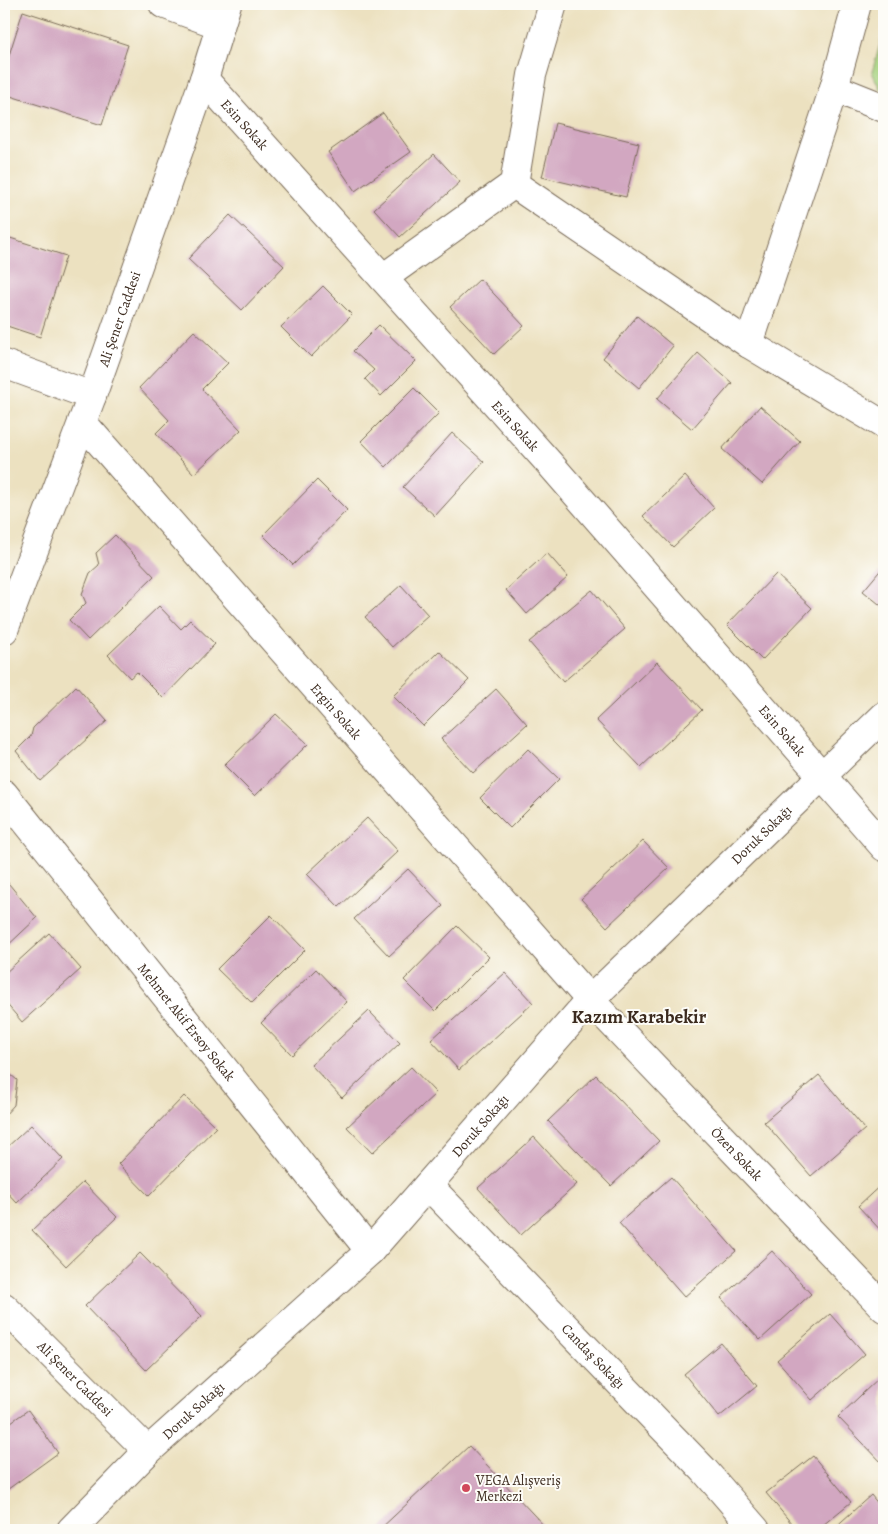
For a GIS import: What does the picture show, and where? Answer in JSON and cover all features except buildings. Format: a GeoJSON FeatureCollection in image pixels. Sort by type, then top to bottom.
{"type":"FeatureCollection","features":[{"type":"Feature","properties":{"kind":"street"},"geometry":{"type":"LineString","coordinates":[[163,4],[223,14]]}},
{"type":"Feature","properties":{"kind":"street"},"geometry":{"type":"LineString","coordinates":[[383,278],[514,184],[532,75],[553,4]]}},
{"type":"Feature","properties":{"kind":"street"},"geometry":{"type":"LineString","coordinates":[[749,344],[834,88],[857,4]]}},
{"type":"Feature","properties":{"kind":"street","name":"Ali Şener Caddesi"},"geometry":{"type":"LineString","coordinates":[[4,630],[92,396],[204,79],[223,14]]}},
{"type":"Feature","properties":{"kind":"street","name":"Esin Sokak"},"geometry":{"type":"LineString","coordinates":[[204,79],[550,464],[884,847]]}},
{"type":"Feature","properties":{"kind":"street"},"geometry":{"type":"LineString","coordinates":[[834,88],[884,108]]}},
{"type":"Feature","properties":{"kind":"street"},"geometry":{"type":"LineString","coordinates":[[514,184],[749,344],[884,425]]}},
{"type":"Feature","properties":{"kind":"street"},"geometry":{"type":"LineString","coordinates":[[4,364],[92,396]]}},
{"type":"Feature","properties":{"kind":"street","name":"Ergin Sokak"},"geometry":{"type":"LineString","coordinates":[[82,422],[590,1000]]}},
{"type":"Feature","properties":{"kind":"street","name":"Doruk Sokağı"},"geometry":{"type":"LineString","coordinates":[[71,1530],[148,1451],[370,1251],[590,1000],[884,716]]}},
{"type":"Feature","properties":{"kind":"street","name":"Mehmet Akif Ersoy Sokak"},"geometry":{"type":"LineString","coordinates":[[4,794],[370,1251]]}},
{"type":"Feature","properties":{"kind":"street","name":"Özen Sokak"},"geometry":{"type":"LineString","coordinates":[[590,1000],[884,1308]]}},
{"type":"Feature","properties":{"kind":"street","name":"Candaş Sokağı"},"geometry":{"type":"LineString","coordinates":[[428,1185],[704,1470],[756,1530]]}},
{"type":"Feature","properties":{"kind":"street","name":"Ali Şener Caddesi"},"geometry":{"type":"LineString","coordinates":[[4,1307],[148,1451]]}},
{"type":"Feature","properties":{"kind":"green space"},"geometry":{"type":"Polygon","coordinates":[[[884,30],[884,92],[880,89],[872,72],[884,30]]]}},
{"type":"Feature","properties":{"kind":"place","name":"VEGA Alışveriş Merkezi"},"geometry":{"type":"Point","coordinates":[466,1488]}},
{"type":"Feature","properties":{"kind":"district","name":"Kazım Karabekir"},"geometry":{"type":"Point","coordinates":[639,1017]}}]}
